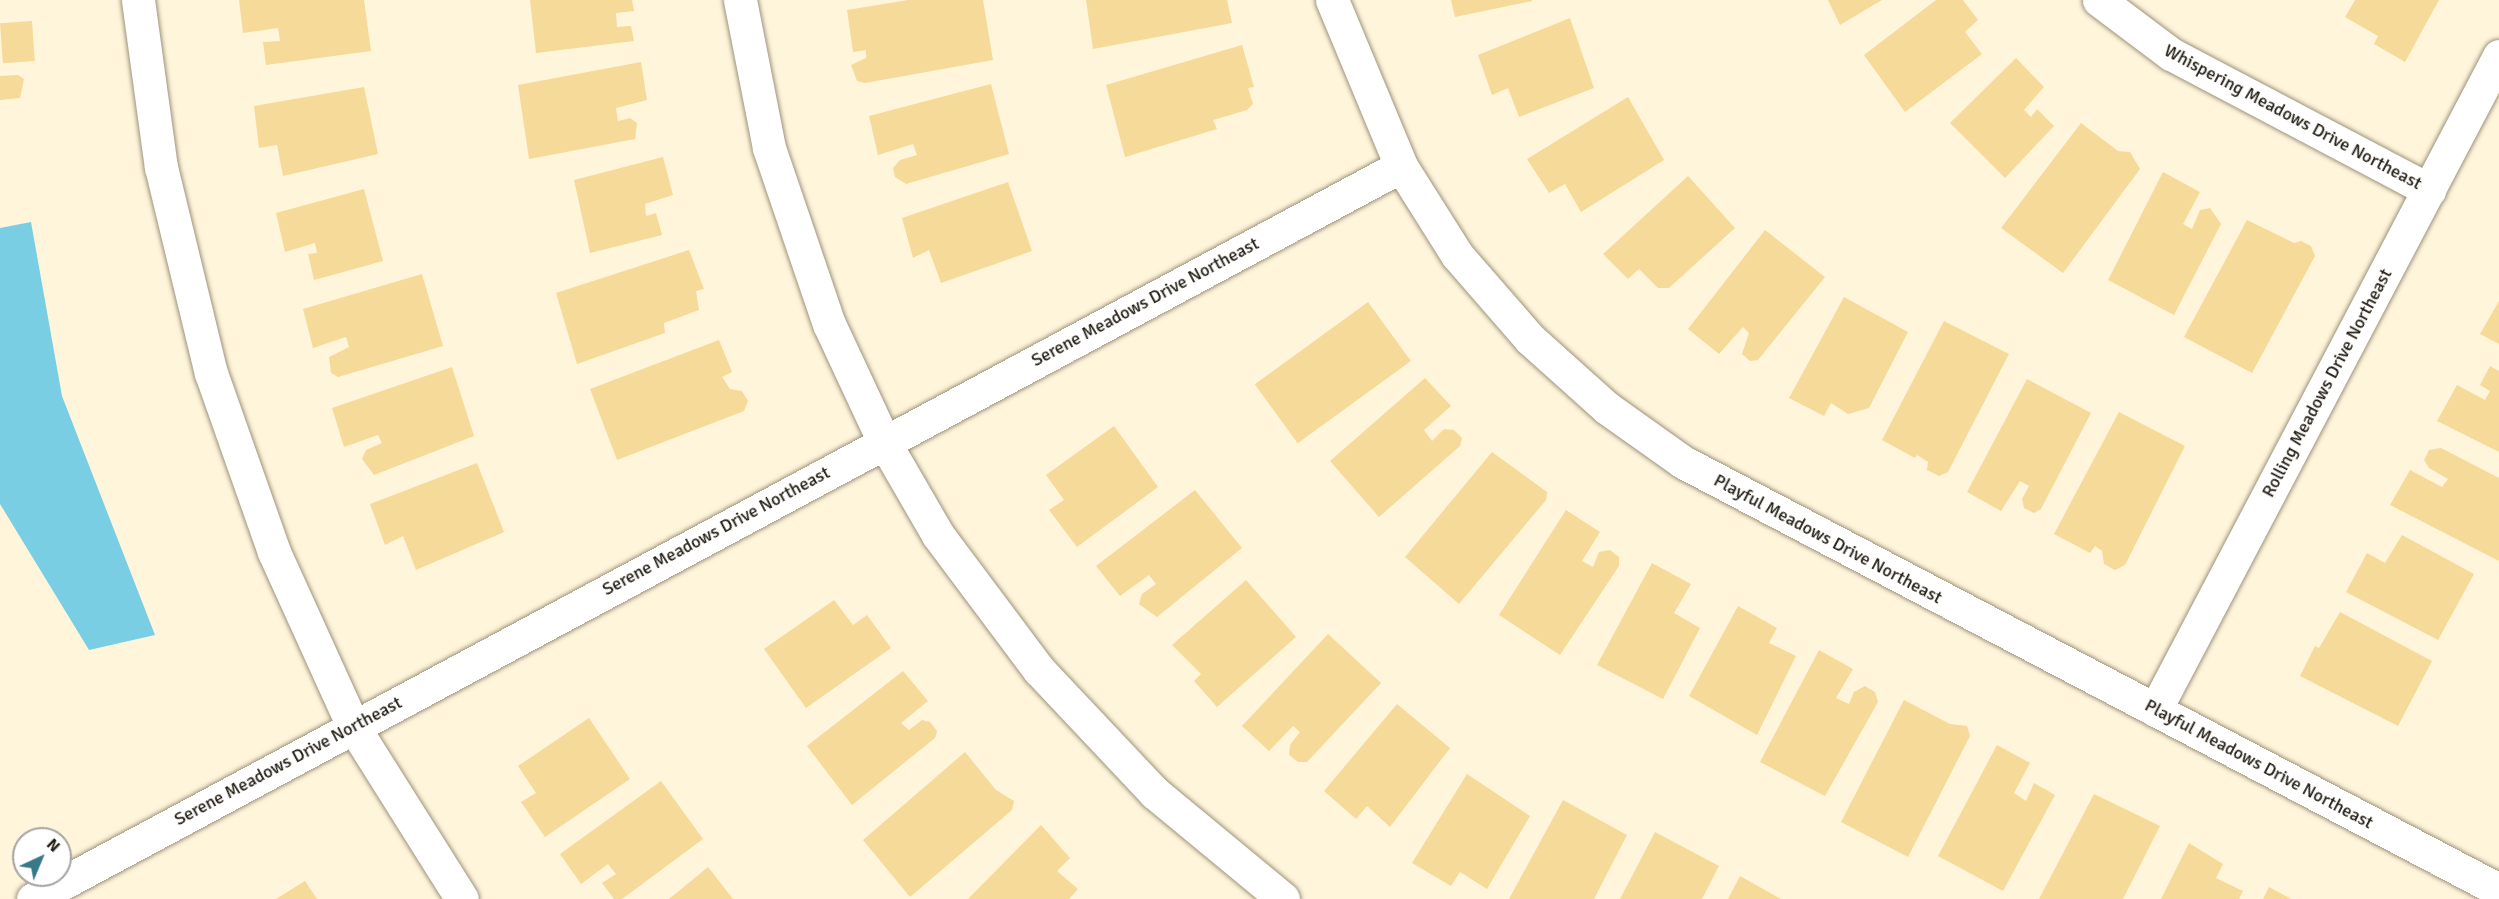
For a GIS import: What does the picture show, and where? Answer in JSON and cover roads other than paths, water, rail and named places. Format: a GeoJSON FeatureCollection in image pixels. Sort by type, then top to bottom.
{"type":"FeatureCollection","features":[{"type":"Feature","properties":{"kind":"street"},"geometry":{"type":"LineString","coordinates":[[138,0],[161,167],[211,373],[274,552],[353,726],[462,899]]}},
{"type":"Feature","properties":{"kind":"street"},"geometry":{"type":"LineString","coordinates":[[740,0],[769,148],[829,324],[883,440],[938,536],[1039,670],[1155,793],[1283,899]]}},
{"type":"Feature","properties":{"kind":"street","name":"Playful Meadows Drive Northeast"},"geometry":{"type":"LineString","coordinates":[[1332,0],[1401,166],[1457,255],[1530,339],[1607,408],[1683,462],[2499,890]]}},
{"type":"Feature","properties":{"kind":"street","name":"Whispering Meadows Drive Northeast"},"geometry":{"type":"LineString","coordinates":[[2099,0],[2170,54],[2429,190]]}},
{"type":"Feature","properties":{"kind":"street","name":"Rolling Meadows Drive Northeast"},"geometry":{"type":"LineString","coordinates":[[2155,710],[2499,56]]}},
{"type":"Feature","properties":{"kind":"street","name":"Serene Meadows Drive Northeast"},"geometry":{"type":"LineString","coordinates":[[39,896],[883,440],[1401,166]]}},
{"type":"Feature","properties":{"kind":"water"},"geometry":{"type":"Polygon","coordinates":[[[31,222],[62,396],[155,635],[89,650],[0,504],[0,228],[31,222]]]}}]}
